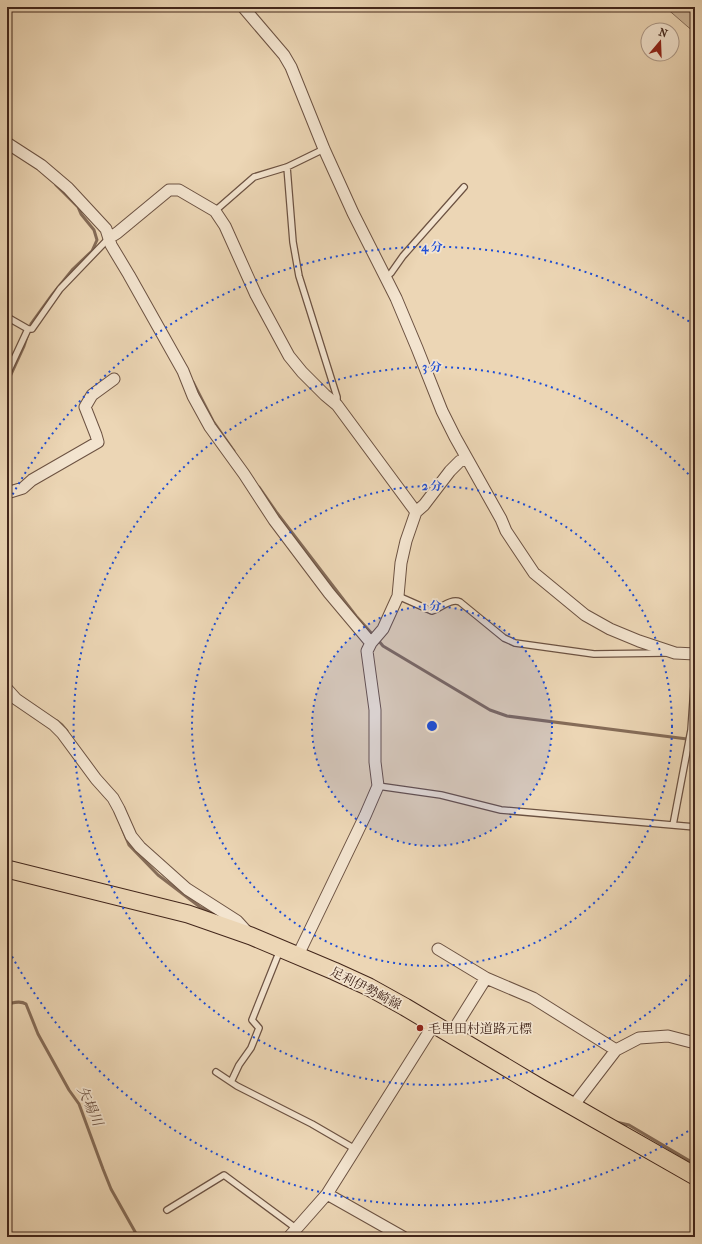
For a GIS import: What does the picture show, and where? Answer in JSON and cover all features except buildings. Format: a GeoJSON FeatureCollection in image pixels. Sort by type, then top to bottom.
{"type":"FeatureCollection","features":[{"type":"Feature","properties":{"kind":"main road","name":"足利伊勢崎線"},"geometry":{"type":"LineString","coordinates":[[7,869],[188,914],[281,948],[370,987],[695,1176]]}},
{"type":"Feature","properties":{"kind":"street"},"geometry":{"type":"LineString","coordinates":[[243,7],[284,55],[291,67],[324,149],[353,213],[396,298],[442,411],[501,519],[506,531],[534,573],[584,615],[610,629],[639,641],[675,653],[695,654]]}},
{"type":"Feature","properties":{"kind":"street"},"geometry":{"type":"LineString","coordinates":[[7,143],[41,165],[68,188],[106,229],[111,245],[183,371],[193,396],[210,427],[244,474],[274,520],[329,593],[371,643]]}},
{"type":"Feature","properties":{"kind":"street"},"geometry":{"type":"LineString","coordinates":[[109,238],[170,190],[179,190],[215,211],[225,226],[256,295],[289,356],[302,372],[337,405],[416,512]]}},
{"type":"Feature","properties":{"kind":"street"},"geometry":{"type":"LineString","coordinates":[[7,493],[23,488],[39,476],[98,442],[86,407],[92,395],[114,379]]}},
{"type":"Feature","properties":{"kind":"street"},"geometry":{"type":"LineString","coordinates":[[298,955],[378,786],[375,762],[374,710],[367,651],[371,643],[383,629],[398,596],[401,563],[406,541],[416,512],[424,505],[450,470],[460,461],[467,459]]}},
{"type":"Feature","properties":{"kind":"street"},"geometry":{"type":"LineString","coordinates":[[7,689],[16,699],[54,724],[62,732],[96,779],[113,798],[131,836],[140,847],[187,889],[237,921],[251,936]]}},
{"type":"Feature","properties":{"kind":"street"},"geometry":{"type":"LineString","coordinates":[[438,949],[486,978],[533,998],[616,1050]]}},
{"type":"Feature","properties":{"kind":"street"},"geometry":{"type":"LineString","coordinates":[[451,1034],[486,978]]}},
{"type":"Feature","properties":{"kind":"street"},"geometry":{"type":"LineString","coordinates":[[293,1233],[327,1194],[434,1024]]}},
{"type":"Feature","properties":{"kind":"street"},"geometry":{"type":"LineString","coordinates":[[573,1106],[616,1050],[639,1038],[668,1036],[695,1043]]}},
{"type":"Feature","properties":{"kind":"street"},"geometry":{"type":"LineString","coordinates":[[327,1194],[403,1237]]}},
{"type":"Feature","properties":{"kind":"lane"},"geometry":{"type":"LineString","coordinates":[[215,211],[244,184],[254,177],[287,167],[324,149]]}},
{"type":"Feature","properties":{"kind":"lane"},"geometry":{"type":"LineString","coordinates":[[287,167],[293,242],[299,276],[335,390],[337,405]]}},
{"type":"Feature","properties":{"kind":"lane"},"geometry":{"type":"LineString","coordinates":[[385,278],[391,273],[403,256],[464,187]]}},
{"type":"Feature","properties":{"kind":"lane"},"geometry":{"type":"LineString","coordinates":[[7,374],[30,329],[60,289],[109,238]]}},
{"type":"Feature","properties":{"kind":"lane"},"geometry":{"type":"LineString","coordinates":[[7,317],[30,329]]}},
{"type":"Feature","properties":{"kind":"lane"},"geometry":{"type":"LineString","coordinates":[[398,596],[432,611],[456,600],[504,638],[515,643],[594,654],[675,653]]}},
{"type":"Feature","properties":{"kind":"lane"},"geometry":{"type":"LineString","coordinates":[[673,825],[691,730],[695,672]]}},
{"type":"Feature","properties":{"kind":"lane"},"geometry":{"type":"LineString","coordinates":[[378,786],[441,795],[501,810],[695,827]]}},
{"type":"Feature","properties":{"kind":"lane"},"geometry":{"type":"LineString","coordinates":[[231,1082],[239,1064],[250,1048],[259,1028],[252,1020],[281,948]]}},
{"type":"Feature","properties":{"kind":"lane"},"geometry":{"type":"LineString","coordinates":[[216,1072],[231,1082],[312,1124],[355,1149]]}},
{"type":"Feature","properties":{"kind":"lane"},"geometry":{"type":"LineString","coordinates":[[167,1210],[224,1175],[293,1233]]}},
{"type":"Feature","properties":{"kind":"shaded area"},"geometry":{"type":"Polygon","coordinates":[[[665,7],[695,7],[695,33],[665,7]]]}},
{"type":"Feature","properties":{"kind":"waterway"},"geometry":{"type":"LineString","coordinates":[[7,383],[24,346],[31,324],[73,269],[92,251],[97,240],[94,230],[81,214],[78,207],[56,185]]}},
{"type":"Feature","properties":{"kind":"waterway"},"geometry":{"type":"LineString","coordinates":[[193,382],[213,421],[234,451]]}},
{"type":"Feature","properties":{"kind":"waterway"},"geometry":{"type":"LineString","coordinates":[[259,487],[277,513],[356,616],[374,636]]}},
{"type":"Feature","properties":{"kind":"waterway"},"geometry":{"type":"LineString","coordinates":[[378,640],[383,646],[490,710],[507,716],[695,740]]}},
{"type":"Feature","properties":{"kind":"waterway"},"geometry":{"type":"LineString","coordinates":[[57,721],[67,731]]}},
{"type":"Feature","properties":{"kind":"waterway"},"geometry":{"type":"LineString","coordinates":[[122,828],[129,845],[158,875],[200,907],[218,915]]}},
{"type":"Feature","properties":{"kind":"waterway","name":"矢場川"},"geometry":{"type":"LineString","coordinates":[[7,1004],[19,1002],[26,1004],[38,1034],[69,1090],[79,1104],[111,1189],[138,1237]]}},
{"type":"Feature","properties":{"kind":"waterway"},"geometry":{"type":"LineString","coordinates":[[616,1122],[629,1125],[695,1164]]}},
{"type":"Feature","properties":{"kind":"place","name":"毛里田村道路元標"},"geometry":{"type":"Point","coordinates":[420,1028]}}]}
